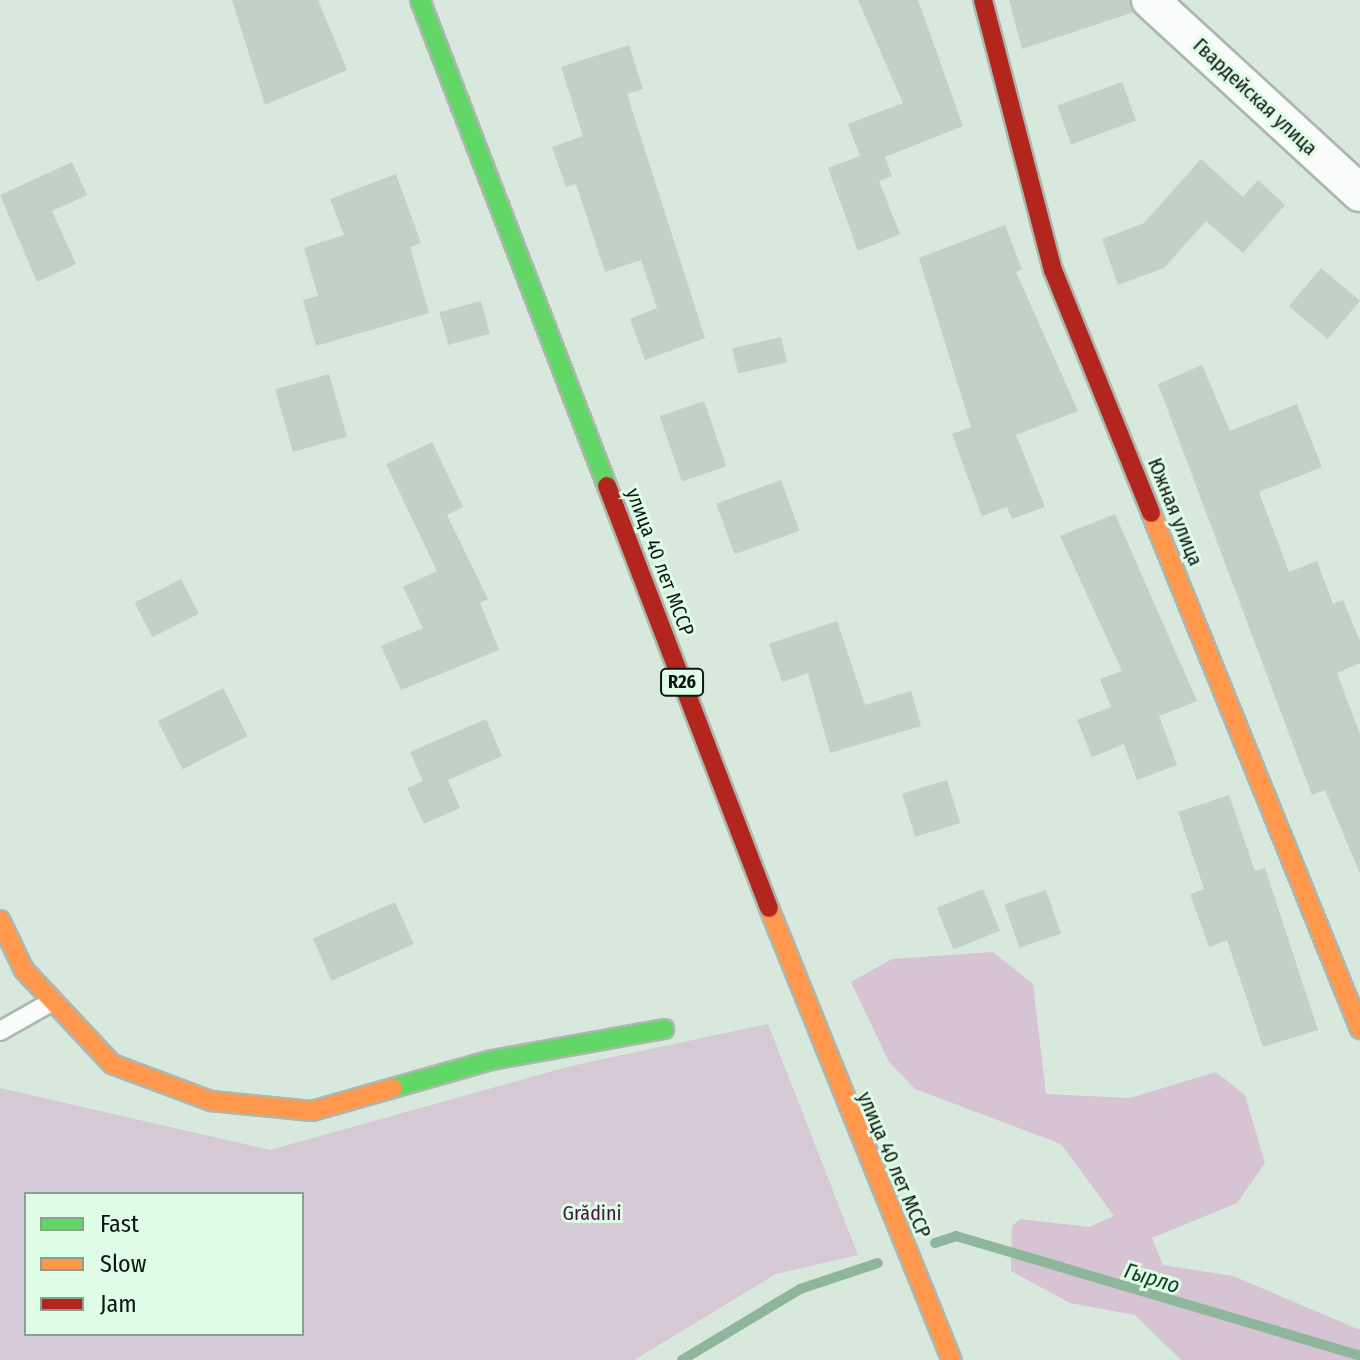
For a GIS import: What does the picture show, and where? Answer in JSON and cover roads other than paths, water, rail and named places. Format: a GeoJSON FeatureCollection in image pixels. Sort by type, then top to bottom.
{"type":"FeatureCollection","features":[{"type":"Feature","properties":{"kind":"street","name":"улица 40 лет МССР"},"geometry":{"type":"LineString","coordinates":[[420,0],[834,1078],[952,1360]]}},
{"type":"Feature","properties":{"kind":"street","name":"Южная улица"},"geometry":{"type":"LineString","coordinates":[[983,0],[1053,270],[1360,1029]]}},
{"type":"Feature","properties":{"kind":"street","name":"Гвардейская улица"},"geometry":{"type":"LineString","coordinates":[[1150,0],[1360,193]]}},
{"type":"Feature","properties":{"kind":"street"},"geometry":{"type":"LineString","coordinates":[[0,920],[24,970],[112,1064],[211,1101],[312,1111],[492,1060],[664,1029]]}},
{"type":"Feature","properties":{"kind":"lane"},"geometry":{"type":"LineString","coordinates":[[0,1031],[53,1001]]}},
{"type":"Feature","properties":{"kind":"waterway","name":"Гырло"},"geometry":{"type":"LineString","coordinates":[[935,1243],[956,1236],[1360,1356]]}},
{"type":"Feature","properties":{"kind":"waterway","name":"Гырло"},"geometry":{"type":"LineString","coordinates":[[682,1360],[800,1289],[878,1263]]}},
{"type":"Feature","properties":{"kind":"park label","name":"Grădini"},"geometry":{"type":"Point","coordinates":[592,1213]}}]}
